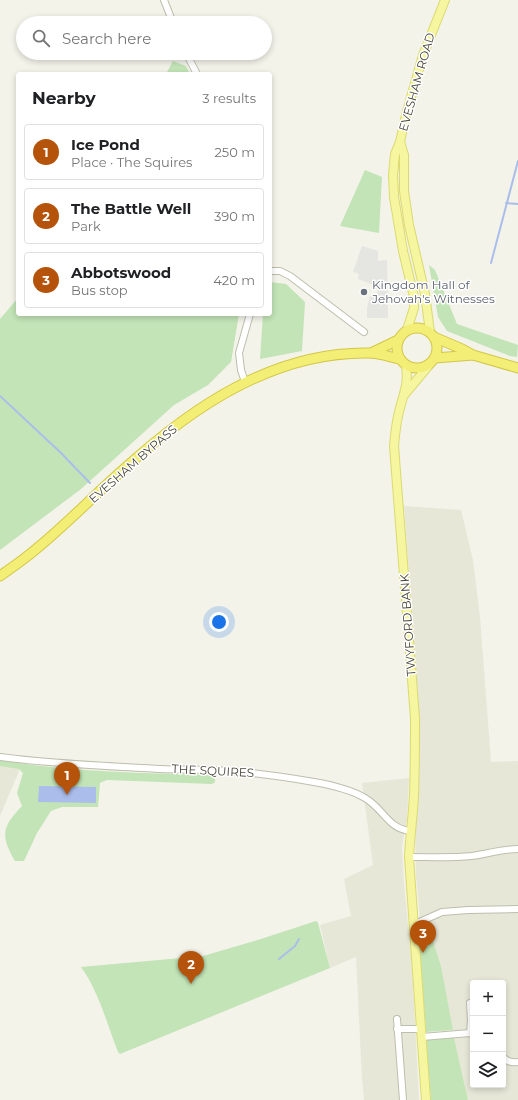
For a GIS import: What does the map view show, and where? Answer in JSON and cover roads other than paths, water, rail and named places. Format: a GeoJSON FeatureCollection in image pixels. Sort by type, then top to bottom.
{"type":"FeatureCollection","features":[{"type":"Feature","properties":{"kind":"highway"},"geometry":{"type":"LineString","coordinates":[[473,356],[432,361],[420,369],[413,368],[403,362],[396,348],[401,334],[407,330],[420,328],[473,356],[518,368]]}},
{"type":"Feature","properties":{"kind":"highway"},"geometry":{"type":"LineString","coordinates":[[432,335],[438,348],[432,361]]}},
{"type":"Feature","properties":{"kind":"highway","name":"EVESHAM BYPASS"},"geometry":{"type":"LineString","coordinates":[[371,353],[398,340]]}},
{"type":"Feature","properties":{"kind":"highway","name":"EVESHAM BYPASS"},"geometry":{"type":"LineString","coordinates":[[0,576],[29,555],[153,444],[192,414],[245,382],[287,365],[310,359],[336,355],[371,353],[403,362]]}},
{"type":"Feature","properties":{"kind":"main road","name":"EVESHAM ROAD"},"geometry":{"type":"LineString","coordinates":[[407,330],[413,313],[414,297],[394,197],[393,175],[395,154],[400,142],[406,114],[423,55],[445,0]]}},
{"type":"Feature","properties":{"kind":"main road","name":"EVESHAM ROAD"},"geometry":{"type":"LineString","coordinates":[[400,142],[404,155],[404,191],[409,225],[425,294],[432,335]]}},
{"type":"Feature","properties":{"kind":"main road","name":"TWYFORD BANK"},"geometry":{"type":"LineString","coordinates":[[405,394],[432,361]]}},
{"type":"Feature","properties":{"kind":"main road","name":"TWYFORD BANK"},"geometry":{"type":"LineString","coordinates":[[403,362],[407,379],[405,394],[399,412],[394,446],[415,718],[416,754],[409,857],[415,924],[426,1100]]}},
{"type":"Feature","properties":{"kind":"street"},"geometry":{"type":"LineString","coordinates":[[164,0],[170,16]]}},
{"type":"Feature","properties":{"kind":"street"},"geometry":{"type":"LineString","coordinates":[[190,60],[196,72]]}},
{"type":"Feature","properties":{"kind":"street"},"geometry":{"type":"LineString","coordinates":[[272,271],[280,271],[290,276],[364,332]]}},
{"type":"Feature","properties":{"kind":"street"},"geometry":{"type":"LineString","coordinates":[[245,382],[241,370],[239,353],[249,316]]}},
{"type":"Feature","properties":{"kind":"street","name":"THE SQUIRES"},"geometry":{"type":"LineString","coordinates":[[0,757],[70,764],[230,771],[272,775],[315,782],[352,792],[366,798],[382,812],[393,825],[399,829],[410,831]]}},
{"type":"Feature","properties":{"kind":"street"},"geometry":{"type":"LineString","coordinates":[[409,857],[462,857],[489,853],[507,848],[518,848]]}},
{"type":"Feature","properties":{"kind":"street"},"geometry":{"type":"LineString","coordinates":[[415,924],[442,912],[518,909]]}},
{"type":"Feature","properties":{"kind":"street"},"geometry":{"type":"LineString","coordinates":[[397,1019],[403,1100]]}},
{"type":"Feature","properties":{"kind":"street"},"geometry":{"type":"LineString","coordinates":[[397,1028],[422,1033],[470,1034]]}},
{"type":"Feature","properties":{"kind":"street"},"geometry":{"type":"LineString","coordinates":[[506,1060],[518,1062]]}},
{"type":"Feature","properties":{"kind":"water"},"geometry":{"type":"Polygon","coordinates":[[[39,786],[96,787],[96,803],[38,802],[39,786]]]}},
{"type":"Feature","properties":{"kind":"waterway"},"geometry":{"type":"LineString","coordinates":[[491,263],[518,161]]}},
{"type":"Feature","properties":{"kind":"waterway"},"geometry":{"type":"LineString","coordinates":[[506,203],[518,204]]}},
{"type":"Feature","properties":{"kind":"waterway"},"geometry":{"type":"LineString","coordinates":[[0,396],[60,452],[90,483]]}},
{"type":"Feature","properties":{"kind":"waterway"},"geometry":{"type":"LineString","coordinates":[[279,959],[295,946],[299,939]]}},
{"type":"Feature","properties":{"kind":"place","name":"Kingdom Hall of Jehovah's Witnesses"},"geometry":{"type":"Point","coordinates":[364,292]}},
{"type":"Feature","properties":{"kind":"place","name":"Ice Pond"},"geometry":{"type":"Point","coordinates":[67,795]}},
{"type":"Feature","properties":{"kind":"place","name":"Abbotswood"},"geometry":{"type":"Point","coordinates":[423,953]}},
{"type":"Feature","properties":{"kind":"place","name":"The Battle Well"},"geometry":{"type":"Point","coordinates":[191,984]}}]}
